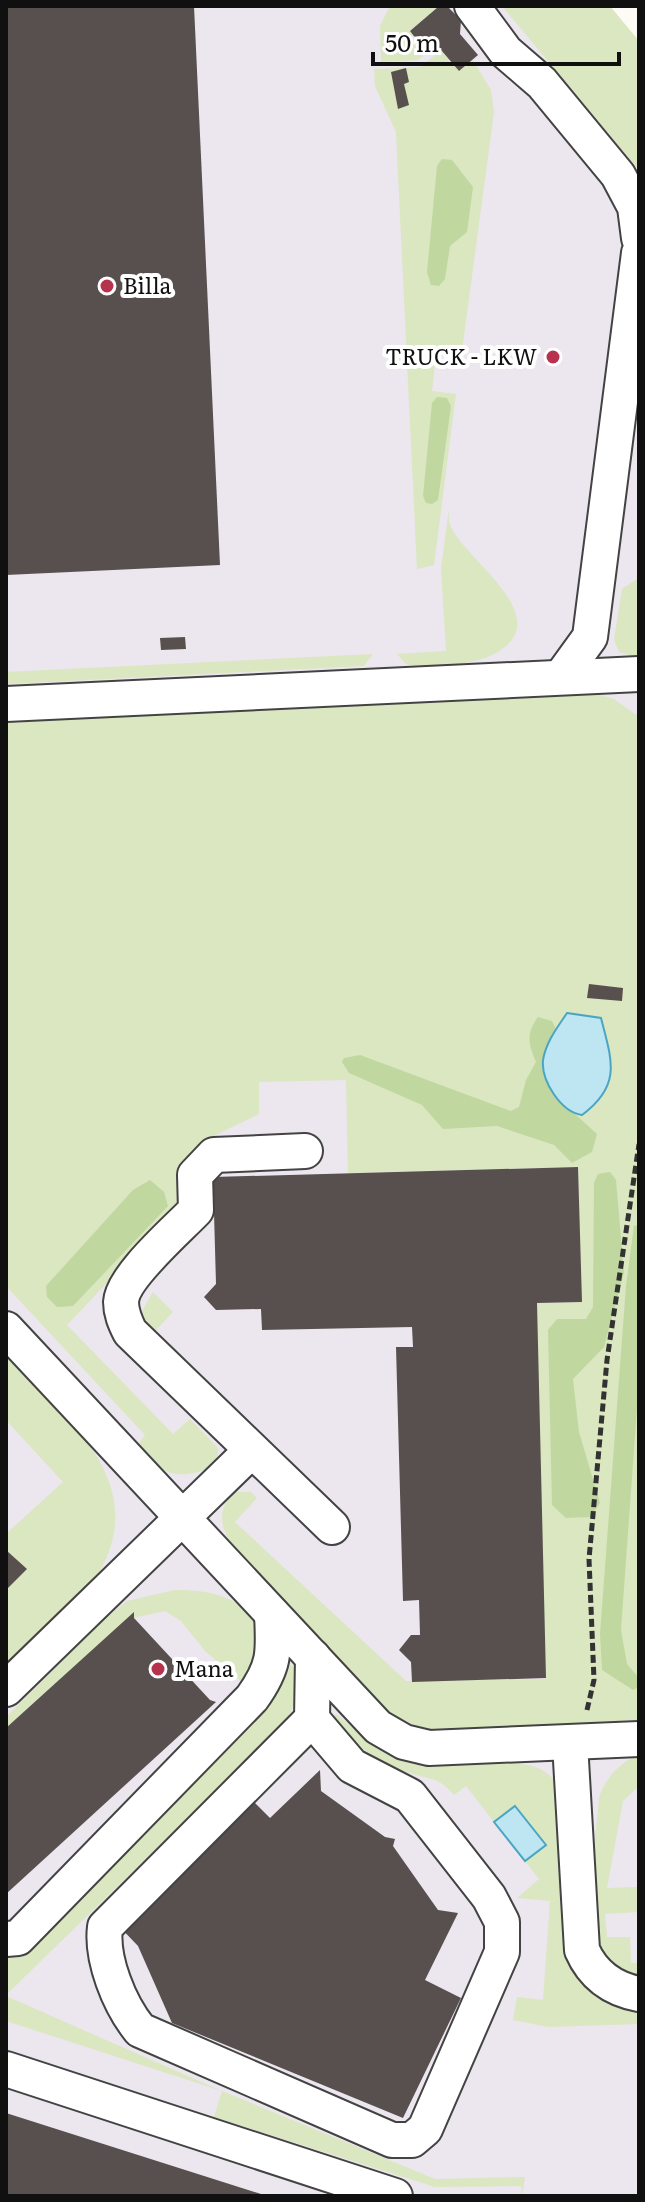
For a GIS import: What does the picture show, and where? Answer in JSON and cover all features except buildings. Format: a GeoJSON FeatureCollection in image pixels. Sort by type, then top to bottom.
{"type":"FeatureCollection","features":[{"type":"Feature","properties":{"kind":"lane"},"geometry":{"type":"LineString","coordinates":[[472,6],[506,52],[542,83],[618,175],[635,207],[639,238]]}},
{"type":"Feature","properties":{"kind":"lane"},"geometry":{"type":"LineString","coordinates":[[561,677],[590,637],[639,253]]}},
{"type":"Feature","properties":{"kind":"lane"},"geometry":{"type":"LineString","coordinates":[[6,704],[639,674]]}},
{"type":"Feature","properties":{"kind":"lane"},"geometry":{"type":"LineString","coordinates":[[305,1151],[214,1155],[195,1175],[196,1210],[127,1283],[121,1299],[122,1316],[130,1332],[332,1527]]}},
{"type":"Feature","properties":{"kind":"lane"},"geometry":{"type":"LineString","coordinates":[[6,1329],[378,1727],[404,1742],[429,1748],[462,1749],[639,1739]]}},
{"type":"Feature","properties":{"kind":"lane"},"geometry":{"type":"LineString","coordinates":[[6,1689],[251,1451]]}},
{"type":"Feature","properties":{"kind":"lane"},"geometry":{"type":"LineString","coordinates":[[6,1939],[18,1938],[252,1698],[269,1673],[274,1653],[272,1614]]}},
{"type":"Feature","properties":{"kind":"lane"},"geometry":{"type":"LineString","coordinates":[[312,1719],[105,1927],[103,1946],[128,2016],[140,2030],[392,2140],[412,2140],[425,2129],[502,1952],[502,1922],[489,1897],[410,1796],[352,1766],[312,1719],[313,1657]]}},
{"type":"Feature","properties":{"kind":"lane"},"geometry":{"type":"LineString","coordinates":[[574,1743],[582,1950],[588,1965],[600,1977],[639,1994]]}},
{"type":"Feature","properties":{"kind":"lane"},"geometry":{"type":"LineString","coordinates":[[6,2069],[395,2196]]}},
{"type":"Feature","properties":{"kind":"path"},"geometry":{"type":"LineString","coordinates":[[574,1743],[594,1680],[589,1559],[607,1360],[639,1144]]}},
{"type":"Feature","properties":{"kind":"shaded area"},"geometry":{"type":"Polygon","coordinates":[[[6,6],[574,6],[639,69],[639,2196],[6,2196],[6,6]]]}},
{"type":"Feature","properties":{"kind":"green space"},"geometry":{"type":"Polygon","coordinates":[[[390,6],[438,7],[410,31],[413,35],[409,38],[423,56],[418,60],[381,62],[380,26],[390,6]]]}},
{"type":"Feature","properties":{"kind":"green space"},"geometry":{"type":"Polygon","coordinates":[[[502,6],[610,6],[639,41],[639,170],[502,6]]]}},
{"type":"Feature","properties":{"kind":"green space"},"geometry":{"type":"Polygon","coordinates":[[[441,50],[459,71],[472,59],[491,90],[494,112],[461,358],[436,355],[432,391],[456,394],[434,565],[417,569],[396,132],[375,86],[374,69],[421,67],[441,50]]]}},
{"type":"Feature","properties":{"kind":"green space"},"geometry":{"type":"Polygon","coordinates":[[[442,159],[452,160],[473,187],[467,232],[450,246],[445,279],[439,286],[431,285],[427,272],[437,166],[442,159]]]}},
{"type":"Feature","properties":{"kind":"green space"},"geometry":{"type":"Polygon","coordinates":[[[437,397],[447,398],[451,406],[438,500],[432,504],[426,503],[423,496],[432,403],[437,397]]]}},
{"type":"Feature","properties":{"kind":"green space"},"geometry":{"type":"Polygon","coordinates":[[[449,509],[451,527],[503,591],[514,608],[517,625],[511,641],[492,655],[462,664],[406,664],[397,654],[446,651],[441,568],[449,509]]]}},
{"type":"Feature","properties":{"kind":"green space"},"geometry":{"type":"Polygon","coordinates":[[[637,579],[639,658],[619,652],[614,640],[622,589],[637,579]]]}},
{"type":"Feature","properties":{"kind":"green space"},"geometry":{"type":"Polygon","coordinates":[[[373,654],[364,666],[6,684],[6,672],[373,654]]]}},
{"type":"Feature","properties":{"kind":"green space"},"geometry":{"type":"Polygon","coordinates":[[[593,693],[614,699],[639,717],[639,1720],[440,1730],[421,1728],[391,1714],[238,1554],[225,1531],[222,1515],[234,1492],[251,1492],[257,1498],[235,1522],[406,1681],[545,1679],[536,1303],[580,1302],[578,1167],[348,1173],[346,1080],[259,1082],[259,1114],[201,1142],[183,1163],[183,1203],[67,1325],[173,1434],[190,1419],[218,1448],[213,1464],[198,1472],[178,1474],[159,1467],[137,1447],[145,1435],[6,1286],[6,722],[593,693]]]}},
{"type":"Feature","properties":{"kind":"green space"},"geometry":{"type":"Polygon","coordinates":[[[538,1017],[552,1021],[556,1029],[549,1040],[553,1094],[597,1134],[592,1152],[572,1163],[554,1145],[497,1126],[443,1129],[422,1105],[349,1073],[342,1062],[344,1058],[360,1055],[511,1111],[519,1107],[526,1080],[536,1062],[530,1039],[538,1017]]]}},
{"type":"Feature","properties":{"kind":"green space"},"geometry":{"type":"Polygon","coordinates":[[[610,1172],[616,1180],[624,1273],[604,1347],[573,1379],[579,1432],[600,1503],[590,1517],[566,1518],[552,1505],[548,1330],[557,1319],[586,1319],[593,1307],[594,1183],[598,1174],[610,1172]]]}},
{"type":"Feature","properties":{"kind":"green space"},"geometry":{"type":"Polygon","coordinates":[[[150,1180],[164,1192],[168,1206],[73,1306],[57,1307],[47,1297],[46,1286],[133,1190],[150,1180]]]}},
{"type":"Feature","properties":{"kind":"green space"},"geometry":{"type":"Polygon","coordinates":[[[634,1225],[639,1227],[639,1380],[621,1630],[627,1664],[638,1677],[639,1687],[633,1690],[602,1670],[600,1634],[626,1286],[634,1225]]]}},
{"type":"Feature","properties":{"kind":"green space"},"geometry":{"type":"Polygon","coordinates":[[[153,1292],[173,1312],[154,1332],[144,1321],[142,1311],[153,1292]]]}},
{"type":"Feature","properties":{"kind":"green space"},"geometry":{"type":"Polygon","coordinates":[[[6,1354],[76,1427],[95,1453],[109,1481],[115,1510],[112,1542],[97,1576],[6,1666],[6,1590],[27,1569],[6,1550],[6,1534],[63,1482],[6,1420],[6,1354]]]}},
{"type":"Feature","properties":{"kind":"green space"},"geometry":{"type":"Polygon","coordinates":[[[175,1590],[226,1598],[255,1621],[263,1633],[257,1666],[241,1681],[205,1651],[181,1621],[165,1611],[134,1618],[6,1736],[6,1717],[103,1620],[127,1601],[175,1590]]]}},
{"type":"Feature","properties":{"kind":"green space"},"geometry":{"type":"Polygon","coordinates":[[[293,1666],[296,1674],[297,1689],[294,1705],[283,1725],[6,1995],[6,1955],[274,1699],[283,1668],[293,1666]]]}},
{"type":"Feature","properties":{"kind":"green space"},"geometry":{"type":"Polygon","coordinates":[[[336,1714],[377,1748],[419,1764],[521,1764],[539,1768],[557,1782],[561,1787],[579,1974],[605,1997],[639,2010],[639,2024],[548,2027],[513,2020],[517,1997],[543,2000],[550,1901],[517,1898],[539,1879],[525,1861],[545,1846],[515,1807],[494,1822],[466,1786],[454,1795],[439,1782],[398,1769],[366,1752],[348,1736],[334,1717],[336,1714]]]}},
{"type":"Feature","properties":{"kind":"green space"},"geometry":{"type":"Polygon","coordinates":[[[639,1754],[639,1786],[623,1801],[607,1888],[637,1887],[638,1912],[605,1914],[607,1937],[630,1937],[631,1963],[639,1963],[639,1977],[615,1967],[598,1949],[592,1934],[589,1904],[599,1797],[614,1771],[639,1754]]]}},
{"type":"Feature","properties":{"kind":"green space"},"geometry":{"type":"Polygon","coordinates":[[[6,1996],[222,2091],[6,2021],[6,1996]]]}},
{"type":"Feature","properties":{"kind":"green space"},"geometry":{"type":"Polygon","coordinates":[[[222,2091],[435,2179],[525,2177],[522,2196],[521,2186],[435,2187],[214,2117],[222,2091]]]}},
{"type":"Feature","properties":{"kind":"water"},"geometry":{"type":"Polygon","coordinates":[[[567,1013],[601,1018],[610,1060],[611,1071],[603,1093],[582,1115],[560,1102],[549,1086],[543,1068],[552,1035],[567,1013]]]}},
{"type":"Feature","properties":{"kind":"water"},"geometry":{"type":"Polygon","coordinates":[[[515,1806],[546,1845],[525,1861],[494,1822],[515,1806]]]}},
{"type":"Feature","properties":{"kind":"place","name":"Billa"},"geometry":{"type":"Point","coordinates":[107,286]}},
{"type":"Feature","properties":{"kind":"place","name":"TRUCK - LKW"},"geometry":{"type":"Point","coordinates":[553,357]}},
{"type":"Feature","properties":{"kind":"place","name":"Mana"},"geometry":{"type":"Point","coordinates":[158,1669]}}]}
